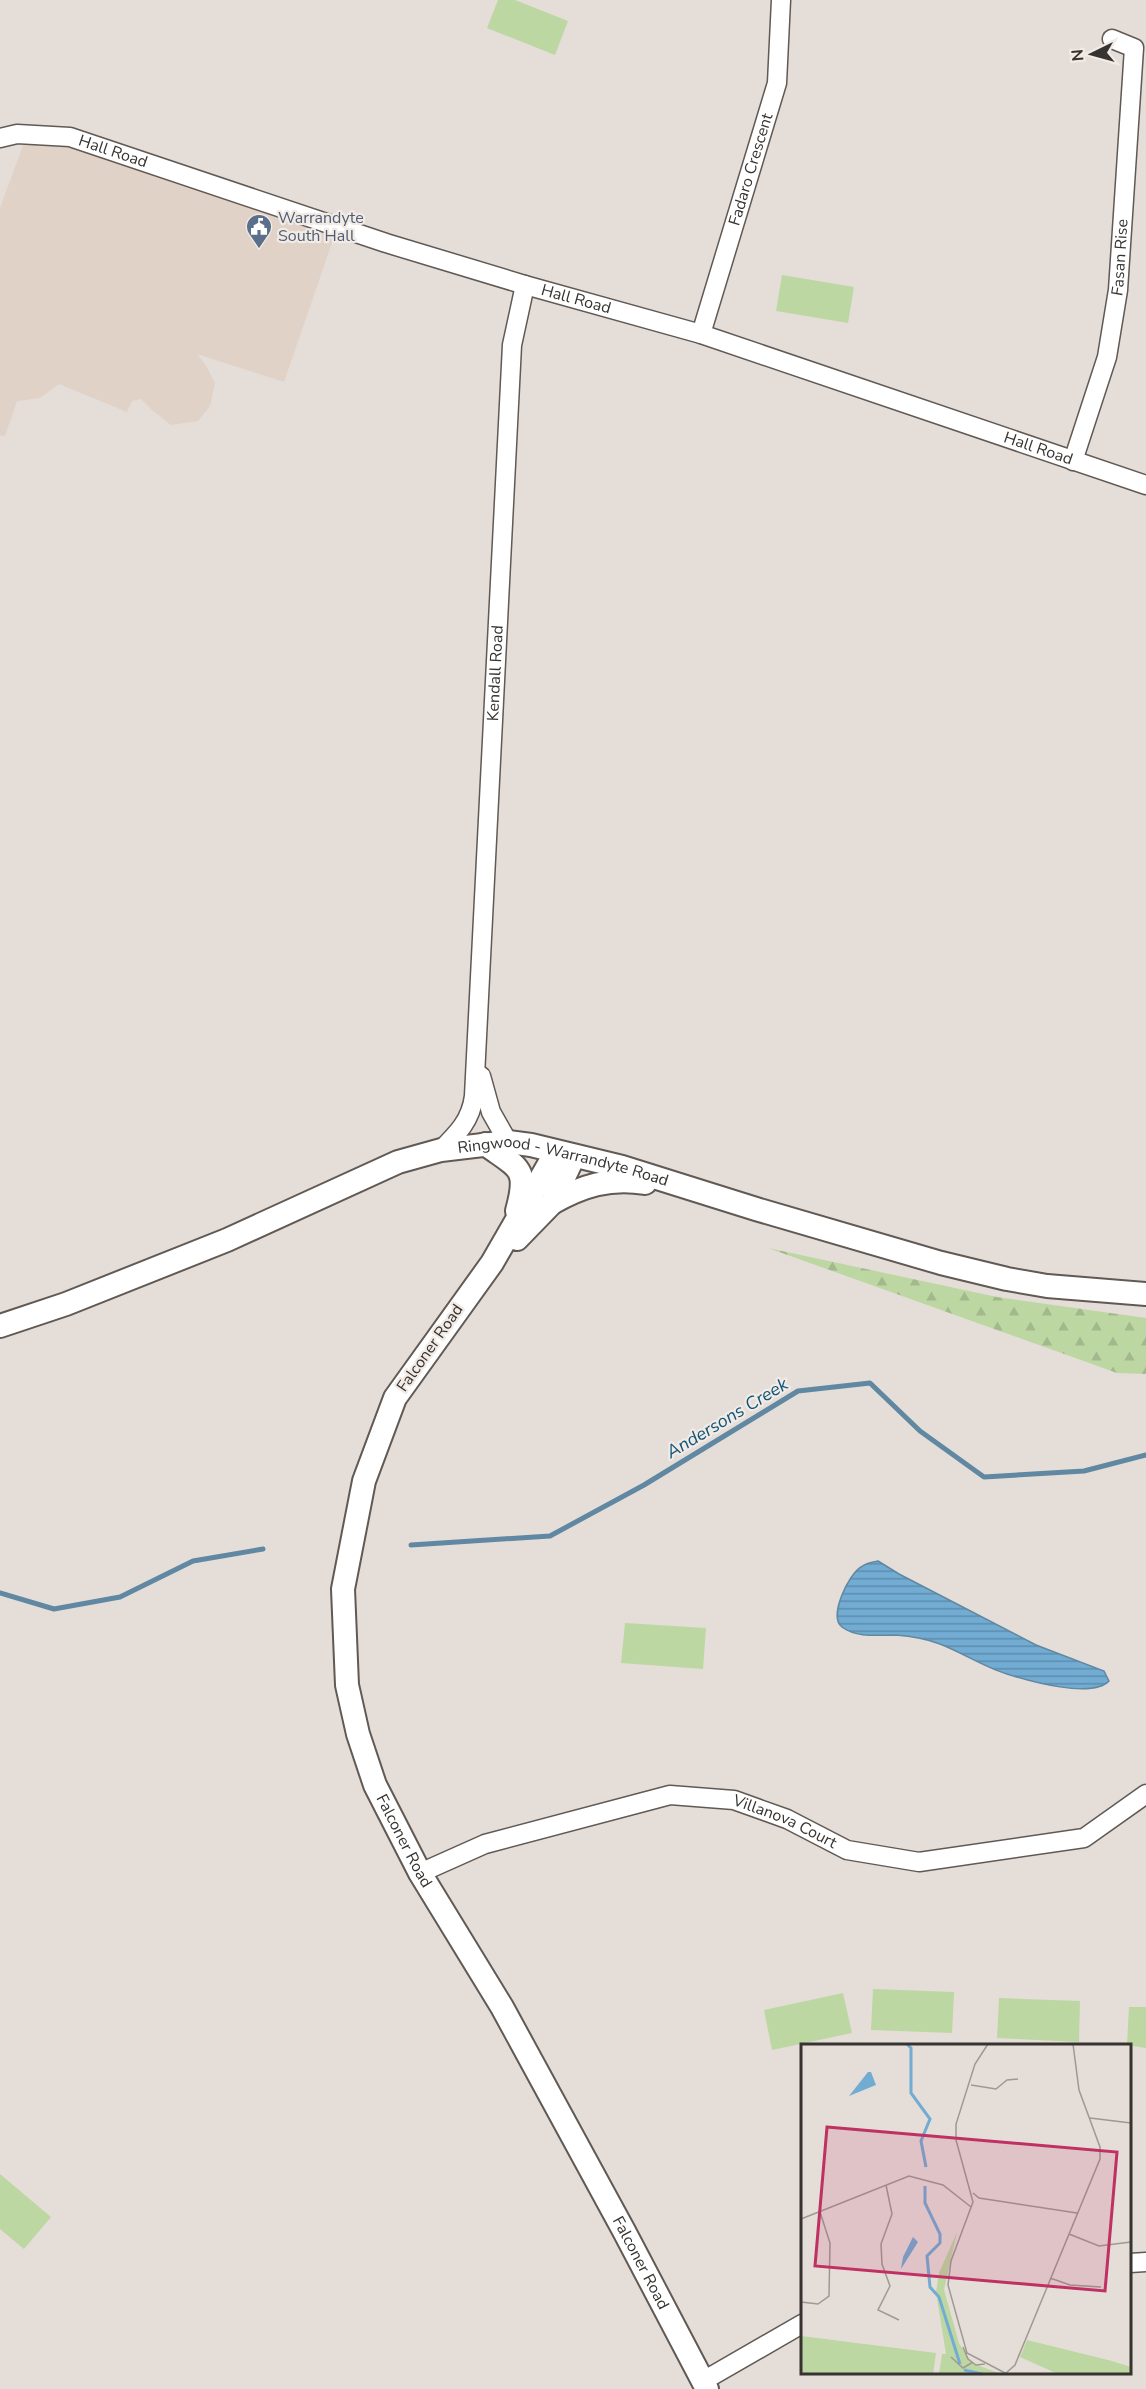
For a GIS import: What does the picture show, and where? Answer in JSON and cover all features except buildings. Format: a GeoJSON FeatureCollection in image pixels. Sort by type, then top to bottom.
{"type":"FeatureCollection","features":[{"type":"Feature","properties":{"kind":"main road","name":"Ringwood - Warrandyte Road"},"geometry":{"type":"LineString","coordinates":[[0,1326],[16,1323],[217,1245],[398,1162],[441,1150],[508,1142],[631,1169],[756,1209],[941,1263],[1007,1279],[1047,1286],[1146,1294]]}},
{"type":"Feature","properties":{"kind":"main road"},"geometry":{"type":"LineString","coordinates":[[485,1144],[516,1168],[522,1177],[524,1187],[510,1236]]}},
{"type":"Feature","properties":{"kind":"main road","name":"Falconer Road"},"geometry":{"type":"LineString","coordinates":[[492,1263],[552,1203],[565,1154]]}},
{"type":"Feature","properties":{"kind":"main road","name":"Falconer Road"},"geometry":{"type":"LineString","coordinates":[[565,1154],[492,1263],[396,1398],[364,1481],[343,1589],[347,1685],[358,1734],[375,1785],[420,1873],[502,2007],[624,2230],[705,2385]]}},
{"type":"Feature","properties":{"kind":"main road"},"geometry":{"type":"LineString","coordinates":[[552,1203],[599,1182],[621,1180],[756,1209]]}},
{"type":"Feature","properties":{"kind":"street","name":"Fadaro Crescent"},"geometry":{"type":"LineString","coordinates":[[701,334],[777,83],[781,0]]}},
{"type":"Feature","properties":{"kind":"street","name":"Fasan Rise"},"geometry":{"type":"LineString","coordinates":[[1073,460],[1107,357],[1118,290],[1140,45],[1112,39]]}},
{"type":"Feature","properties":{"kind":"street","name":"Hall Road"},"geometry":{"type":"LineString","coordinates":[[0,138],[16,134],[70,137],[386,243],[701,334],[1146,485]]}},
{"type":"Feature","properties":{"kind":"street","name":"Kendall Road"},"geometry":{"type":"LineString","coordinates":[[441,1150],[472,1111],[477,1062],[512,345],[525,285]]}},
{"type":"Feature","properties":{"kind":"street","name":"Kendall Road"},"geometry":{"type":"LineString","coordinates":[[477,1062],[491,1112],[508,1142]]}},
{"type":"Feature","properties":{"kind":"street","name":"Villanova Court"},"geometry":{"type":"LineString","coordinates":[[420,1873],[485,1844],[670,1795],[734,1800],[787,1819],[847,1850],[919,1862],[1084,1838],[1146,1794]]}},
{"type":"Feature","properties":{"kind":"street"},"geometry":{"type":"LineString","coordinates":[[1131,2263],[1146,2262]]}},
{"type":"Feature","properties":{"kind":"street"},"geometry":{"type":"LineString","coordinates":[[705,2385],[801,2325]]}},
{"type":"Feature","properties":{"kind":"shaded area"},"geometry":{"type":"Polygon","coordinates":[[[25,140],[67,143],[335,234],[284,382],[197,354],[207,367],[215,384],[210,406],[198,421],[171,425],[141,399],[132,401],[127,412],[59,384],[40,398],[17,401],[5,436],[0,435],[0,208],[25,140]]]}},
{"type":"Feature","properties":{"kind":"green space"},"geometry":{"type":"Polygon","coordinates":[[[498,0],[515,0],[568,21],[555,55],[487,28],[498,0]]]}},
{"type":"Feature","properties":{"kind":"green space"},"geometry":{"type":"Polygon","coordinates":[[[782,275],[854,287],[848,323],[776,311],[782,275]]]}},
{"type":"Feature","properties":{"kind":"green space"},"geometry":{"type":"Polygon","coordinates":[[[768,1248],[997,1297],[1146,1318],[1146,1374],[1117,1373],[768,1248]]]}},
{"type":"Feature","properties":{"kind":"green space"},"geometry":{"type":"Polygon","coordinates":[[[625,1623],[706,1628],[703,1669],[621,1663],[625,1623]]]}},
{"type":"Feature","properties":{"kind":"green space"},"geometry":{"type":"Polygon","coordinates":[[[873,1989],[954,1992],[952,2033],[871,2030],[873,1989]]]}},
{"type":"Feature","properties":{"kind":"green space"},"geometry":{"type":"Polygon","coordinates":[[[843,1993],[852,2033],[772,2050],[764,2010],[843,1993]]]}},
{"type":"Feature","properties":{"kind":"green space"},"geometry":{"type":"Polygon","coordinates":[[[999,1998],[1080,2001],[1079,2042],[997,2038],[999,1998]]]}},
{"type":"Feature","properties":{"kind":"green space"},"geometry":{"type":"Polygon","coordinates":[[[1129,2007],[1146,2007],[1146,2048],[1127,2044],[1129,2007]]]}},
{"type":"Feature","properties":{"kind":"green space"},"geometry":{"type":"Polygon","coordinates":[[[0,2174],[51,2217],[24,2249],[0,2229],[0,2174]]]}},
{"type":"Feature","properties":{"kind":"water"},"geometry":{"type":"Polygon","coordinates":[[[878,1561],[1036,1645],[1104,1671],[1109,1681],[1101,1686],[1075,1689],[1044,1684],[998,1671],[930,1641],[901,1635],[861,1634],[848,1631],[838,1622],[837,1614],[846,1586],[856,1571],[871,1562],[878,1561]]]}},
{"type":"Feature","properties":{"kind":"waterway","name":"Andersons Creek"},"geometry":{"type":"LineString","coordinates":[[411,1545],[550,1536],[644,1485],[798,1391],[870,1383],[920,1431],[984,1477],[1084,1471],[1146,1455]]}},
{"type":"Feature","properties":{"kind":"waterway","name":"Andersons Creek"},"geometry":{"type":"LineString","coordinates":[[0,1593],[54,1609],[120,1597],[193,1561],[263,1549]]}},
{"type":"Feature","properties":{"kind":"place","name":"Warrandyte South Hall"},"geometry":{"type":"Point","coordinates":[259,250]}}]}
